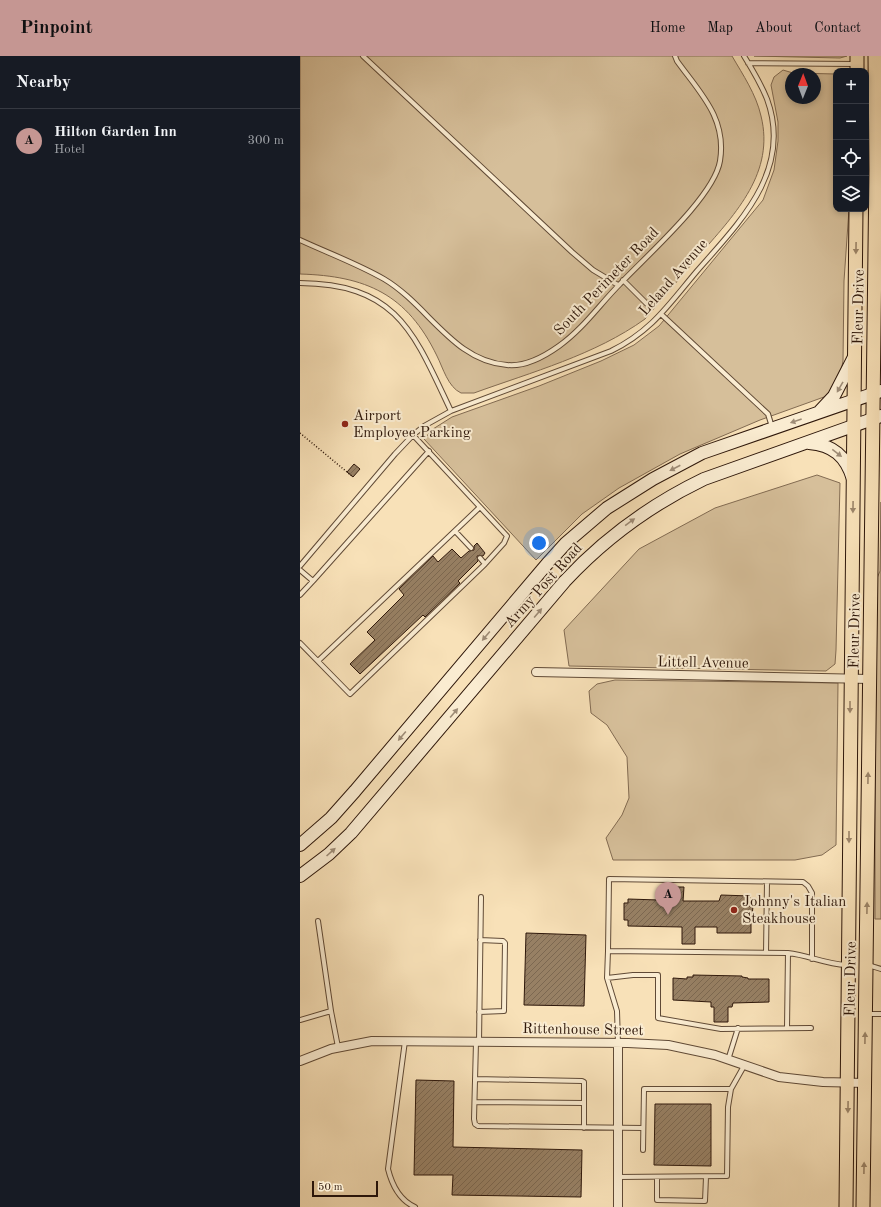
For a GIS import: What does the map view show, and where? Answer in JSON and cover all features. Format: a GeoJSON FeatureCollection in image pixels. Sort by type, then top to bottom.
{"type":"FeatureCollection","features":[{"type":"Feature","properties":{"kind":"main road","name":"Fleur Drive"},"geometry":{"type":"LineString","coordinates":[[863,1207],[869,679],[877,418],[873,323],[876,170],[867,63]]}},
{"type":"Feature","properties":{"kind":"main road","name":"Fleur Drive"},"geometry":{"type":"LineString","coordinates":[[846,1207],[850,679],[856,212]]}},
{"type":"Feature","properties":{"kind":"main road"},"geometry":{"type":"LineString","coordinates":[[873,323],[881,356]]}},
{"type":"Feature","properties":{"kind":"main road"},"geometry":{"type":"LineString","coordinates":[[818,413],[834,396],[855,356]]}},
{"type":"Feature","properties":{"kind":"main road","name":"Army Post Road"},"geometry":{"type":"LineString","coordinates":[[300,845],[331,818],[356,791],[547,564],[586,525],[629,492],[702,453],[877,393]]}},
{"type":"Feature","properties":{"kind":"main road","name":"Army Post Road"},"geometry":{"type":"LineString","coordinates":[[300,876],[329,854],[370,812],[565,581],[606,540],[640,514],[677,492],[704,479],[877,418]]}},
{"type":"Feature","properties":{"kind":"main road"},"geometry":{"type":"LineString","coordinates":[[806,443],[826,446],[839,454],[849,467],[853,482]]}},
{"type":"Feature","properties":{"kind":"main road"},"geometry":{"type":"LineString","coordinates":[[848,965],[866,964]]}},
{"type":"Feature","properties":{"kind":"street","name":"Littell Avenue"},"geometry":{"type":"LineString","coordinates":[[536,672],[869,679]]}},
{"type":"Feature","properties":{"kind":"street","name":"Rittenhouse Street"},"geometry":{"type":"LineString","coordinates":[[300,1061],[338,1047],[372,1041],[618,1043],[668,1045],[692,1049],[779,1077],[802,1080],[865,1083]]}},
{"type":"Feature","properties":{"kind":"street"},"geometry":{"type":"LineString","coordinates":[[618,1043],[618,1207]]}},
{"type":"Feature","properties":{"kind":"lane"},"geometry":{"type":"LineString","coordinates":[[363,56],[572,252],[593,270],[618,285]]}},
{"type":"Feature","properties":{"kind":"lane","name":"South Perimeter Road"},"geometry":{"type":"LineString","coordinates":[[300,240],[386,280],[462,349],[486,361],[497,364],[520,364],[539,358],[559,346],[574,334],[618,285],[697,202],[712,182],[720,162],[720,131],[712,108],[677,61],[675,56]]}},
{"type":"Feature","properties":{"kind":"lane","name":"Leland Avenue"},"geometry":{"type":"LineString","coordinates":[[300,566],[413,435],[435,419],[451,411],[611,350],[635,337],[662,315],[748,212],[762,189],[767,176],[772,154],[772,122],[766,96],[744,56]]}},
{"type":"Feature","properties":{"kind":"lane"},"geometry":{"type":"LineString","coordinates":[[748,63],[867,63]]}},
{"type":"Feature","properties":{"kind":"lane"},"geometry":{"type":"LineString","coordinates":[[623,280],[647,304]]}},
{"type":"Feature","properties":{"kind":"lane"},"geometry":{"type":"LineString","coordinates":[[300,283],[320,283],[349,288],[366,294],[390,309],[414,336],[451,411]]}},
{"type":"Feature","properties":{"kind":"lane"},"geometry":{"type":"LineString","coordinates":[[662,315],[768,414],[773,429]]}},
{"type":"Feature","properties":{"kind":"lane"},"geometry":{"type":"LineString","coordinates":[[300,643],[350,694],[485,564],[504,543],[507,536],[413,435]]}},
{"type":"Feature","properties":{"kind":"lane"},"geometry":{"type":"LineString","coordinates":[[300,596],[429,451]]}},
{"type":"Feature","properties":{"kind":"lane"},"geometry":{"type":"LineString","coordinates":[[318,661],[480,507]]}},
{"type":"Feature","properties":{"kind":"lane"},"geometry":{"type":"LineString","coordinates":[[455,531],[471,548]]}},
{"type":"Feature","properties":{"kind":"lane"},"geometry":{"type":"LineString","coordinates":[[480,558],[485,564]]}},
{"type":"Feature","properties":{"kind":"lane"},"geometry":{"type":"LineString","coordinates":[[300,570],[313,581]]}},
{"type":"Feature","properties":{"kind":"lane"},"geometry":{"type":"LineString","coordinates":[[618,1043],[617,1011],[607,978],[609,879],[803,882],[808,886],[812,893],[812,959]]}},
{"type":"Feature","properties":{"kind":"lane"},"geometry":{"type":"LineString","coordinates":[[766,953],[767,882]]}},
{"type":"Feature","properties":{"kind":"lane"},"geometry":{"type":"LineString","coordinates":[[481,897],[475,1124],[478,1126],[643,1128]]}},
{"type":"Feature","properties":{"kind":"lane"},"geometry":{"type":"LineString","coordinates":[[318,920],[331,1011],[338,1047]]}},
{"type":"Feature","properties":{"kind":"lane"},"geometry":{"type":"LineString","coordinates":[[479,1012],[504,1011],[504,941],[480,940]]}},
{"type":"Feature","properties":{"kind":"lane"},"geometry":{"type":"LineString","coordinates":[[608,951],[788,953],[802,954],[812,959],[848,965]]}},
{"type":"Feature","properties":{"kind":"lane"},"geometry":{"type":"LineString","coordinates":[[787,1028],[788,953]]}},
{"type":"Feature","properties":{"kind":"lane"},"geometry":{"type":"LineString","coordinates":[[866,964],[881,969]]}},
{"type":"Feature","properties":{"kind":"lane"},"geometry":{"type":"LineString","coordinates":[[607,978],[633,975],[658,975],[658,1018],[721,1029],[811,1028]]}},
{"type":"Feature","properties":{"kind":"lane"},"geometry":{"type":"LineString","coordinates":[[300,1020],[331,1011]]}},
{"type":"Feature","properties":{"kind":"lane"},"geometry":{"type":"LineString","coordinates":[[866,1014],[881,1014]]}},
{"type":"Feature","properties":{"kind":"lane"},"geometry":{"type":"LineString","coordinates":[[728,1060],[738,1028]]}},
{"type":"Feature","properties":{"kind":"lane"},"geometry":{"type":"LineString","coordinates":[[405,1041],[388,1169],[397,1192],[407,1203],[415,1207]]}},
{"type":"Feature","properties":{"kind":"lane"},"geometry":{"type":"LineString","coordinates":[[617,1176],[725,1177],[728,1175],[728,1107],[731,1090],[744,1066]]}},
{"type":"Feature","properties":{"kind":"lane"},"geometry":{"type":"LineString","coordinates":[[475,1080],[582,1081],[584,1082],[584,1128]]}},
{"type":"Feature","properties":{"kind":"lane"},"geometry":{"type":"LineString","coordinates":[[642,1150],[643,1090],[646,1088],[731,1090]]}},
{"type":"Feature","properties":{"kind":"lane"},"geometry":{"type":"LineString","coordinates":[[475,1102],[584,1103]]}},
{"type":"Feature","properties":{"kind":"lane"},"geometry":{"type":"LineString","coordinates":[[657,1177],[657,1200],[705,1201],[706,1177]]}},
{"type":"Feature","properties":{"kind":"path"},"geometry":{"type":"LineString","coordinates":[[300,433],[353,477]]}},
{"type":"Feature","properties":{"kind":"shaded area"},"geometry":{"type":"Polygon","coordinates":[[[300,56],[732,56],[749,85],[759,108],[764,136],[762,155],[750,190],[739,207],[728,222],[645,319],[626,332],[605,343],[562,362],[474,393],[461,393],[449,382],[425,335],[412,317],[398,303],[382,292],[364,284],[345,279],[300,274],[300,56]]]}},
{"type":"Feature","properties":{"kind":"shaded area"},"geometry":{"type":"Polygon","coordinates":[[[754,56],[847,56],[840,58],[754,56]]]}},
{"type":"Feature","properties":{"kind":"shaded area"},"geometry":{"type":"Polygon","coordinates":[[[783,70],[785,71],[785,104],[821,104],[821,74],[833,74],[833,212],[849,212],[844,281],[843,361],[840,376],[833,388],[824,397],[760,420],[680,454],[619,488],[582,514],[536,560],[424,439],[433,429],[452,417],[539,386],[601,361],[634,345],[659,326],[763,200],[774,170],[778,141],[778,122],[771,85],[774,77],[783,70]]]}},
{"type":"Feature","properties":{"kind":"shaded area"},"geometry":{"type":"Polygon","coordinates":[[[817,475],[840,483],[835,664],[826,671],[569,666],[564,630],[639,549],[715,508],[817,475]]]}},
{"type":"Feature","properties":{"kind":"shaded area"},"geometry":{"type":"Polygon","coordinates":[[[881,502],[881,919],[875,919],[875,583],[880,571],[881,502]]]}},
{"type":"Feature","properties":{"kind":"shaded area"},"geometry":{"type":"Polygon","coordinates":[[[615,680],[838,683],[836,845],[822,855],[795,860],[613,860],[606,838],[622,815],[629,798],[627,757],[607,725],[591,713],[589,691],[597,684],[615,680]]]}},
{"type":"Feature","properties":{"kind":"building"},"geometry":{"type":"Polygon","coordinates":[[[354,464],[360,469],[353,477],[347,472],[354,464]]]}},
{"type":"Feature","properties":{"kind":"building"},"geometry":{"type":"Polygon","coordinates":[[[477,543],[485,553],[483,556],[477,556],[478,561],[458,581],[460,583],[425,617],[423,615],[360,674],[350,664],[375,640],[367,632],[404,595],[399,589],[433,556],[438,562],[452,549],[461,558],[469,551],[474,550],[474,546],[477,543]]]}},
{"type":"Feature","properties":{"kind":"building"},"geometry":{"type":"Polygon","coordinates":[[[659,887],[684,887],[683,901],[719,901],[721,895],[750,896],[749,906],[753,906],[752,916],[756,916],[755,923],[751,923],[751,933],[717,933],[717,927],[695,927],[695,944],[682,944],[682,927],[628,926],[628,920],[624,920],[624,903],[628,903],[628,899],[659,900],[659,887]]]}},
{"type":"Feature","properties":{"kind":"building"},"geometry":{"type":"Polygon","coordinates":[[[526,933],[586,935],[584,1006],[524,1005],[526,933]]]}},
{"type":"Feature","properties":{"kind":"building"},"geometry":{"type":"Polygon","coordinates":[[[693,975],[742,976],[748,979],[769,979],[769,1002],[733,1003],[732,1007],[728,1007],[728,1022],[714,1022],[714,1007],[711,1007],[711,1002],[673,1000],[673,978],[687,979],[687,977],[693,977],[693,975]]]}},
{"type":"Feature","properties":{"kind":"building"},"geometry":{"type":"Polygon","coordinates":[[[416,1080],[454,1081],[453,1147],[582,1150],[581,1197],[452,1195],[453,1175],[414,1175],[416,1080]]]}},
{"type":"Feature","properties":{"kind":"building"},"geometry":{"type":"Polygon","coordinates":[[[655,1104],[711,1104],[711,1166],[654,1165],[655,1104]]]}},
{"type":"Feature","properties":{"kind":"place","name":"Airport Employee Parking"},"geometry":{"type":"Point","coordinates":[345,424]}},
{"type":"Feature","properties":{"kind":"place","name":"Johnny's Italian Steakhouse"},"geometry":{"type":"Point","coordinates":[734,910]}},
{"type":"Feature","properties":{"kind":"place","name":"Hilton Garden Inn"},"geometry":{"type":"Point","coordinates":[668,915]}}]}
